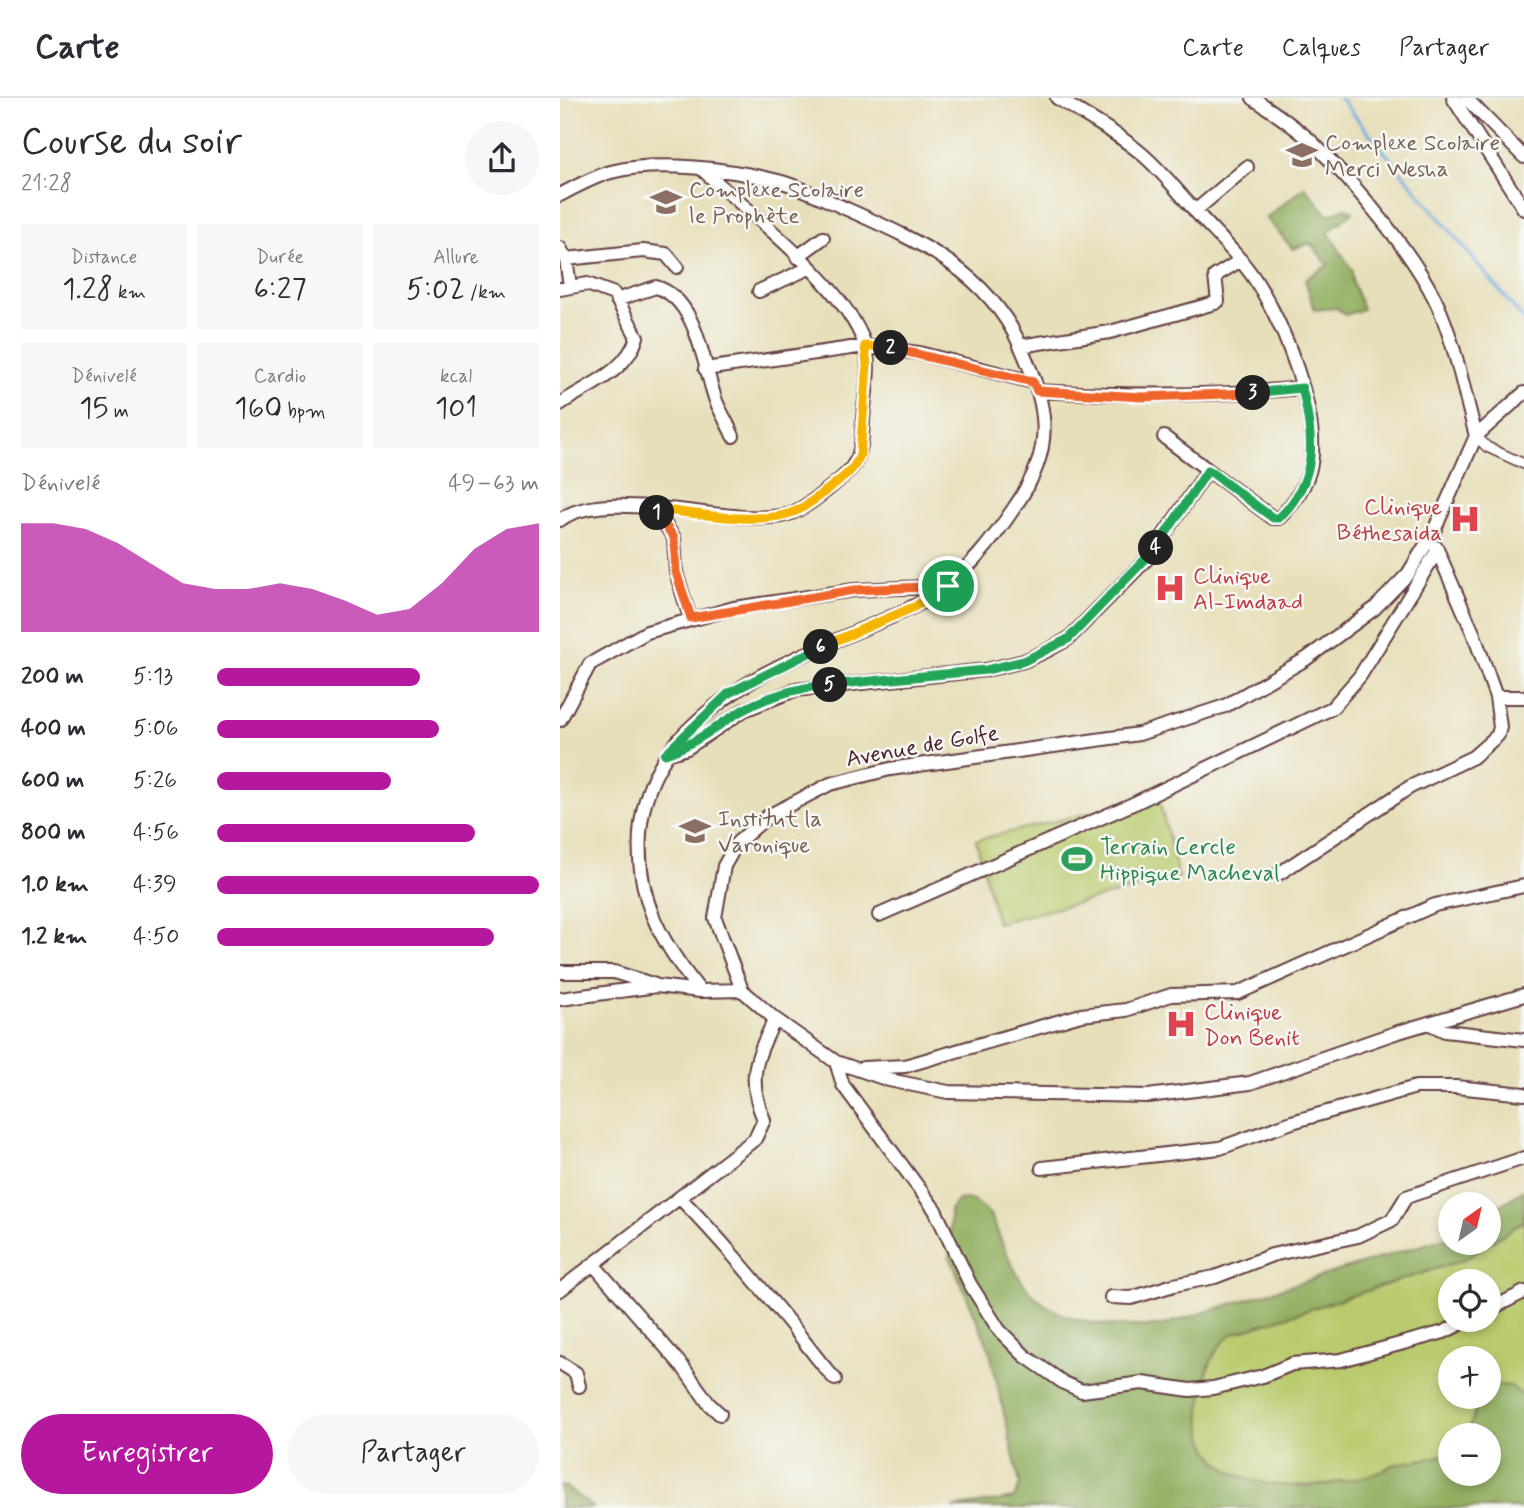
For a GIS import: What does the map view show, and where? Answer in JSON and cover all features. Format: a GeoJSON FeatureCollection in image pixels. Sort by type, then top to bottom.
{"type":"FeatureCollection","features":[{"type":"Feature","properties":{"kind":"street"},"geometry":{"type":"LineString","coordinates":[[1057,98],[1114,132],[1143,155],[1241,260],[1271,306],[1302,388],[1311,438],[1311,464],[1303,486],[1279,518],[1268,516],[1164,438]]}},
{"type":"Feature","properties":{"kind":"street"},"geometry":{"type":"LineString","coordinates":[[1253,98],[1311,142],[1380,220],[1425,282],[1441,312],[1476,436],[1487,447],[1524,464]]}},
{"type":"Feature","properties":{"kind":"street"},"geometry":{"type":"LineString","coordinates":[[1453,98],[1524,209]]}},
{"type":"Feature","properties":{"kind":"street"},"geometry":{"type":"LineString","coordinates":[[1466,98],[1524,158]]}},
{"type":"Feature","properties":{"kind":"street"},"geometry":{"type":"LineString","coordinates":[[560,195],[587,181],[633,168],[677,167],[704,170],[779,181],[922,243],[979,287],[1006,316],[1044,412],[1045,434],[1036,474],[999,530],[948,586],[914,607],[747,682],[701,718],[665,754],[655,774],[641,820],[639,854],[642,888],[670,953],[700,991]]}},
{"type":"Feature","properties":{"kind":"street"},"geometry":{"type":"LineString","coordinates":[[1195,211],[1247,167]]}},
{"type":"Feature","properties":{"kind":"street"},"geometry":{"type":"LineString","coordinates":[[560,520],[584,510],[615,506],[743,517],[780,516],[813,501],[852,469],[860,455],[867,365],[865,346],[840,303],[809,268],[704,170]]}},
{"type":"Feature","properties":{"kind":"street"},"geometry":{"type":"LineString","coordinates":[[797,257],[822,238]]}},
{"type":"Feature","properties":{"kind":"street"},"geometry":{"type":"LineString","coordinates":[[560,404],[618,368],[632,355],[637,337],[619,299],[587,284],[565,287],[563,253],[643,251],[666,254],[677,267]]}},
{"type":"Feature","properties":{"kind":"street"},"geometry":{"type":"LineString","coordinates":[[1020,346],[1110,331],[1215,303],[1218,300],[1215,275],[1241,260]]}},
{"type":"Feature","properties":{"kind":"street"},"geometry":{"type":"LineString","coordinates":[[758,291],[809,268]]}},
{"type":"Feature","properties":{"kind":"street"},"geometry":{"type":"LineString","coordinates":[[619,299],[656,287],[678,301],[691,320],[705,369],[733,436]]}},
{"type":"Feature","properties":{"kind":"street"},"geometry":{"type":"LineString","coordinates":[[705,369],[865,346],[919,353],[1035,386],[1143,397],[1233,395],[1302,388]]}},
{"type":"Feature","properties":{"kind":"street"},"geometry":{"type":"LineString","coordinates":[[1476,436],[1524,393]]}},
{"type":"Feature","properties":{"kind":"street","name":"Avenue de Golfe"},"geometry":{"type":"LineString","coordinates":[[1476,436],[1433,533],[1408,574],[1374,609],[1306,659],[1225,706],[1139,734],[1035,746],[860,776],[830,784],[768,817],[737,843],[724,866],[715,918],[741,990],[775,1019],[836,1062],[889,1080],[948,1093],[1147,1096],[1250,1083],[1428,1023],[1524,995]]}},
{"type":"Feature","properties":{"kind":"street"},"geometry":{"type":"LineString","coordinates":[[665,754],[687,748],[744,710],[795,690],[986,670],[1024,661],[1048,650],[1068,639],[1149,557],[1208,470]]}},
{"type":"Feature","properties":{"kind":"street"},"geometry":{"type":"LineString","coordinates":[[654,509],[674,538],[676,572],[691,618]]}},
{"type":"Feature","properties":{"kind":"street"},"geometry":{"type":"LineString","coordinates":[[1280,873],[1410,787],[1440,775],[1486,748],[1500,727],[1496,697],[1474,635],[1437,551],[1433,533]]}},
{"type":"Feature","properties":{"kind":"street"},"geometry":{"type":"LineString","coordinates":[[879,915],[1135,803],[1332,708],[1360,676],[1437,551]]}},
{"type":"Feature","properties":{"kind":"street"},"geometry":{"type":"LineString","coordinates":[[560,720],[590,664],[647,632],[691,618],[854,590],[948,586]]}},
{"type":"Feature","properties":{"kind":"street"},"geometry":{"type":"LineString","coordinates":[[1496,697],[1524,697]]}},
{"type":"Feature","properties":{"kind":"street"},"geometry":{"type":"LineString","coordinates":[[859,1068],[905,1066],[1081,1014],[1126,1010],[1171,995],[1238,993],[1435,905],[1524,886]]}},
{"type":"Feature","properties":{"kind":"street"},"geometry":{"type":"LineString","coordinates":[[561,968],[614,972],[657,986],[700,991],[741,990]]}},
{"type":"Feature","properties":{"kind":"street"},"geometry":{"type":"LineString","coordinates":[[560,999],[657,986]]}},
{"type":"Feature","properties":{"kind":"street"},"geometry":{"type":"LineString","coordinates":[[560,1290],[741,1152],[763,1127],[752,1083],[764,1042],[775,1019]]}},
{"type":"Feature","properties":{"kind":"street"},"geometry":{"type":"LineString","coordinates":[[1428,1023],[1445,1031],[1524,1040]]}},
{"type":"Feature","properties":{"kind":"street"},"geometry":{"type":"LineString","coordinates":[[836,1062],[843,1085],[935,1210],[970,1284],[999,1330],[1026,1356],[1064,1383],[1082,1391],[1142,1383],[1190,1390],[1226,1386],[1263,1377],[1292,1364],[1341,1360],[1444,1332]]}},
{"type":"Feature","properties":{"kind":"street"},"geometry":{"type":"LineString","coordinates":[[1042,1168],[1220,1148],[1292,1122],[1416,1087],[1456,1087],[1524,1094]]}},
{"type":"Feature","properties":{"kind":"street"},"geometry":{"type":"LineString","coordinates":[[1111,1297],[1131,1298],[1174,1284],[1215,1277],[1272,1255],[1358,1236],[1392,1220],[1406,1197],[1524,1158]]}},
{"type":"Feature","properties":{"kind":"street"},"geometry":{"type":"LineString","coordinates":[[680,1198],[751,1277],[809,1352],[835,1379]]}},
{"type":"Feature","properties":{"kind":"street"},"geometry":{"type":"LineString","coordinates":[[593,1264],[683,1367],[709,1404],[720,1414]]}},
{"type":"Feature","properties":{"kind":"street"},"geometry":{"type":"LineString","coordinates":[[1501,1304],[1524,1292]]}},
{"type":"Feature","properties":{"kind":"street"},"geometry":{"type":"LineString","coordinates":[[560,1363],[576,1373],[579,1386]]}},
{"type":"Feature","properties":{"kind":"green space"},"geometry":{"type":"Polygon","coordinates":[[[1305,187],[1328,215],[1346,208],[1353,212],[1328,232],[1352,270],[1352,281],[1363,309],[1345,315],[1337,308],[1314,310],[1305,279],[1328,265],[1310,243],[1293,249],[1266,218],[1305,187]]]}},
{"type":"Feature","properties":{"kind":"green space","name":"Terrain Cercle Hippique Macheval"},"geometry":{"type":"Polygon","coordinates":[[[1158,796],[1179,878],[997,923],[976,840],[1158,796]]]}},
{"type":"Feature","properties":{"kind":"green space"},"geometry":{"type":"Polygon","coordinates":[[[1524,1190],[1524,1221],[1502,1235],[1502,1204],[1524,1190]]]}},
{"type":"Feature","properties":{"kind":"green space"},"geometry":{"type":"Polygon","coordinates":[[[972,1200],[991,1216],[1021,1280],[1034,1296],[1049,1307],[1084,1321],[1122,1326],[1160,1326],[1438,1240],[1438,1255],[1471,1255],[1463,1260],[1232,1334],[1217,1350],[1208,1368],[1201,1410],[1204,1440],[1217,1461],[1238,1475],[1264,1483],[1292,1486],[1350,1480],[1395,1465],[1438,1456],[1438,1486],[1501,1486],[1501,1423],[1471,1423],[1476,1409],[1501,1409],[1501,1385],[1510,1386],[1524,1396],[1524,1508],[953,1508],[1014,1498],[1020,1484],[989,1348],[950,1257],[950,1210],[957,1201],[972,1200]]]}},
{"type":"Feature","properties":{"kind":"green space"},"geometry":{"type":"Polygon","coordinates":[[[1524,1221],[1524,1396],[1510,1386],[1501,1385],[1501,1346],[1438,1346],[1438,1409],[1476,1409],[1471,1423],[1438,1423],[1438,1456],[1395,1465],[1350,1480],[1322,1484],[1292,1486],[1263,1483],[1238,1475],[1217,1461],[1204,1440],[1201,1410],[1212,1358],[1232,1334],[1463,1260],[1471,1255],[1502,1255],[1502,1235],[1524,1221]]]}},
{"type":"Feature","properties":{"kind":"green space"},"geometry":{"type":"Polygon","coordinates":[[[560,1486],[566,1487],[593,1508],[560,1508],[560,1486]]]}},
{"type":"Feature","properties":{"kind":"waterway"},"geometry":{"type":"LineString","coordinates":[[1340,98],[1524,320]]}},
{"type":"Feature","properties":{"kind":"place","name":"Complexe Scolaire Merci Wesha"},"geometry":{"type":"Point","coordinates":[1302,155]}},
{"type":"Feature","properties":{"kind":"place","name":"Complexe Scolaire le Prophète"},"geometry":{"type":"Point","coordinates":[666,202]}},
{"type":"Feature","properties":{"kind":"place","name":"Clinique Béthesaida"},"geometry":{"type":"Point","coordinates":[1465,519]}},
{"type":"Feature","properties":{"kind":"place","name":"Clinique Al-Imdaad"},"geometry":{"type":"Point","coordinates":[1170,588]}},
{"type":"Feature","properties":{"kind":"place","name":"Institut la Varonique"},"geometry":{"type":"Point","coordinates":[695,831]}},
{"type":"Feature","properties":{"kind":"place","name":"Terrain Cercle Hippique Macheval"},"geometry":{"type":"Point","coordinates":[1077,859]}},
{"type":"Feature","properties":{"kind":"place","name":"Clinique Don Benit"},"geometry":{"type":"Point","coordinates":[1181,1024]}},
{"type":"Feature","properties":{"kind":"route"},"geometry":{"type":"LineString","coordinates":[[865,346],[919,353],[1033,382],[1037,391],[1143,397],[1233,395],[1302,388],[1311,438],[1311,464],[1303,486],[1287,511],[1279,518],[1268,516],[1213,471],[1208,470],[1149,557],[1068,639],[1048,650],[1024,661],[986,670],[937,673],[795,690],[744,710],[687,748],[665,754],[729,693],[755,677],[914,607],[948,586],[854,590],[734,608],[691,618],[676,572],[674,538],[654,509],[743,517],[780,516],[795,512],[813,501],[857,464],[863,445],[867,365],[865,346]]}}]}
